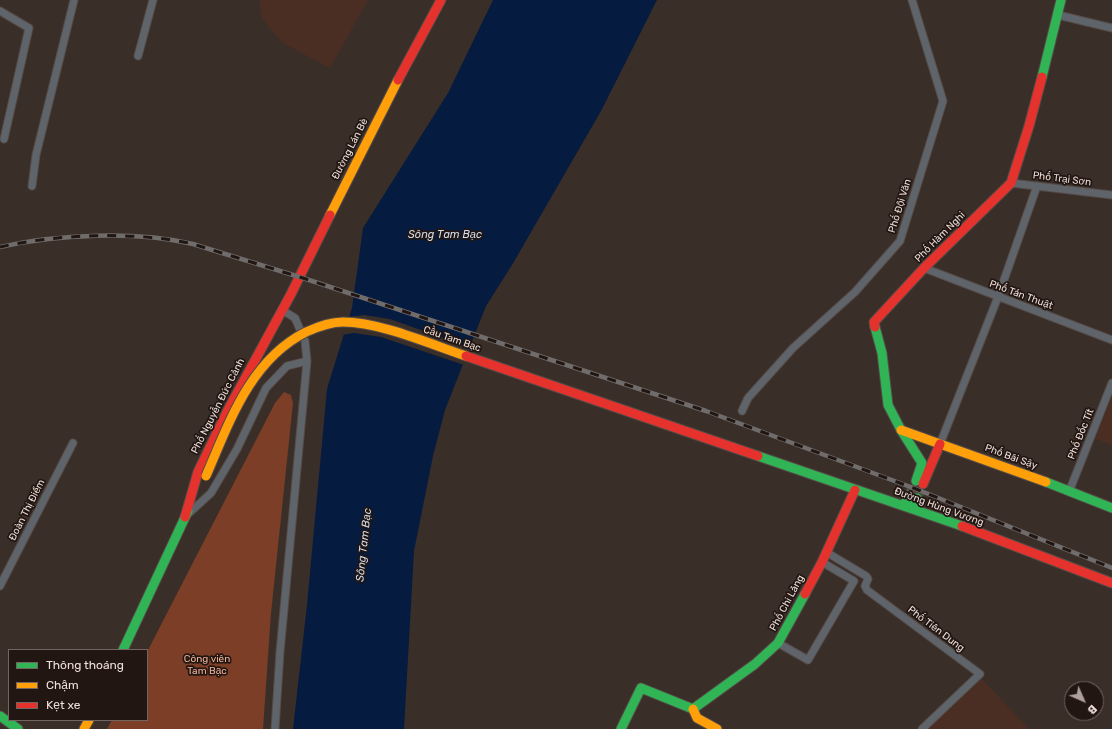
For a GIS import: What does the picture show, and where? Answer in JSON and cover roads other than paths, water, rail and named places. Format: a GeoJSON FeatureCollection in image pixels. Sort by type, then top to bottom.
{"type":"FeatureCollection","features":[{"type":"Feature","properties":{"kind":"main road","name":"Đường Lán Bè"},"geometry":{"type":"LineString","coordinates":[[282,310],[381,113],[441,0]]}},
{"type":"Feature","properties":{"kind":"main road","name":"Phố Hàm Nghi"},"geometry":{"type":"LineString","coordinates":[[940,444],[919,483],[922,463],[901,430],[888,405],[882,353],[874,322],[924,268],[1011,183],[1029,126],[1061,0]]}},
{"type":"Feature","properties":{"kind":"main road","name":"Phố Nguyễn Đức Cảnh"},"geometry":{"type":"LineString","coordinates":[[185,517],[198,472],[228,410],[282,310]]}},
{"type":"Feature","properties":{"kind":"main road","name":"Cầu Tam Bạc"},"geometry":{"type":"LineString","coordinates":[[206,476],[247,388],[266,363],[298,336],[316,328],[341,322],[364,324],[411,337],[758,456]]}},
{"type":"Feature","properties":{"kind":"main road","name":"Phố Bãi Sậy"},"geometry":{"type":"LineString","coordinates":[[901,430],[1022,472],[1112,508]]}},
{"type":"Feature","properties":{"kind":"main road","name":"Đường Hùng Vương"},"geometry":{"type":"LineString","coordinates":[[758,456],[854,490],[908,506],[1112,583]]}},
{"type":"Feature","properties":{"kind":"main road","name":"Phố Nguyễn Đức Cảnh"},"geometry":{"type":"LineString","coordinates":[[123,649],[185,517],[206,476]]}},
{"type":"Feature","properties":{"kind":"main road","name":"Phố Chi Lăng"},"geometry":{"type":"LineString","coordinates":[[693,709],[755,664],[778,643],[822,562],[854,490]]}},
{"type":"Feature","properties":{"kind":"main road"},"geometry":{"type":"LineString","coordinates":[[908,506],[913,496]]}},
{"type":"Feature","properties":{"kind":"main road"},"geometry":{"type":"LineString","coordinates":[[621,729],[641,688],[693,709],[697,718],[717,729]]}},
{"type":"Feature","properties":{"kind":"main road"},"geometry":{"type":"LineString","coordinates":[[0,716],[18,729]]}},
{"type":"Feature","properties":{"kind":"street"},"geometry":{"type":"LineString","coordinates":[[32,186],[36,154],[74,0]]}},
{"type":"Feature","properties":{"kind":"street"},"geometry":{"type":"LineString","coordinates":[[138,56],[153,0]]}},
{"type":"Feature","properties":{"kind":"street","name":"Phố Đội Văn"},"geometry":{"type":"LineString","coordinates":[[742,411],[748,398],[793,348],[855,292],[900,241],[943,101],[912,0]]}},
{"type":"Feature","properties":{"kind":"street"},"geometry":{"type":"LineString","coordinates":[[0,11],[29,28],[4,139]]}},
{"type":"Feature","properties":{"kind":"street"},"geometry":{"type":"LineString","coordinates":[[1058,15],[1112,28]]}},
{"type":"Feature","properties":{"kind":"street","name":"Phố Trại Sơn"},"geometry":{"type":"LineString","coordinates":[[1011,183],[1112,195]]}},
{"type":"Feature","properties":{"kind":"street"},"geometry":{"type":"LineString","coordinates":[[940,444],[998,297],[1037,186]]}},
{"type":"Feature","properties":{"kind":"street","name":"Phố Tán Thuật"},"geometry":{"type":"LineString","coordinates":[[924,268],[1112,340]]}},
{"type":"Feature","properties":{"kind":"street"},"geometry":{"type":"LineString","coordinates":[[275,729],[280,652],[307,361],[305,341],[295,318],[282,310]]}},
{"type":"Feature","properties":{"kind":"street"},"geometry":{"type":"LineString","coordinates":[[185,517],[211,493],[237,449],[266,388],[287,366],[307,361]]}},
{"type":"Feature","properties":{"kind":"street","name":"Phố Đốc Tít"},"geometry":{"type":"LineString","coordinates":[[1069,492],[1112,383]]}},
{"type":"Feature","properties":{"kind":"street","name":"Đoàn Thị Điểm"},"geometry":{"type":"LineString","coordinates":[[0,586],[73,443]]}},
{"type":"Feature","properties":{"kind":"street","name":"Phố Tiên Dung"},"geometry":{"type":"LineString","coordinates":[[826,552],[866,576],[868,579],[865,586],[867,590],[980,674],[922,729]]}},
{"type":"Feature","properties":{"kind":"street"},"geometry":{"type":"LineString","coordinates":[[778,643],[808,660],[854,581],[822,562]]}},
{"type":"Feature","properties":{"kind":"water","name":"Sông Tam Bạc"},"geometry":{"type":"Polygon","coordinates":[[[493,0],[657,0],[601,111],[512,265],[486,306],[445,410],[433,456],[414,551],[404,729],[293,729],[307,605],[327,389],[352,308],[363,228],[448,93],[493,0]]]}},
{"type":"Feature","properties":{"kind":"tunnel"},"geometry":{"type":"LineString","coordinates":[[909,495],[916,481]]}},
{"type":"Feature","properties":{"kind":"tunnel"},"geometry":{"type":"LineString","coordinates":[[917,498],[923,484]]}},
{"type":"Feature","properties":{"kind":"railway"},"geometry":{"type":"LineString","coordinates":[[0,247],[46,239],[96,236],[147,237],[193,244],[306,279],[706,411],[916,489],[1112,568]]}},
{"type":"Feature","properties":{"kind":"park label","name":"Công viên Tam Bạc"},"geometry":{"type":"Point","coordinates":[207,664]}}]}
